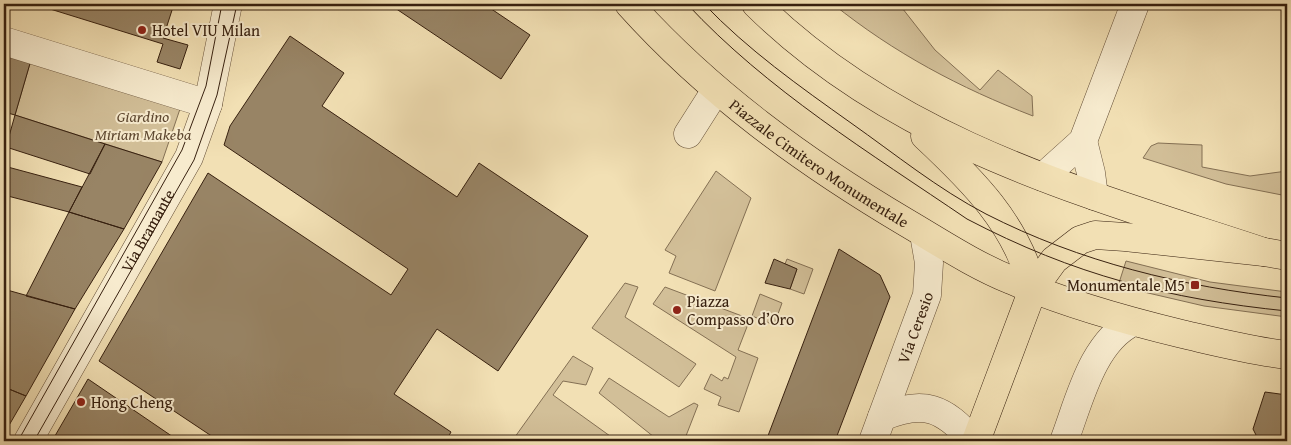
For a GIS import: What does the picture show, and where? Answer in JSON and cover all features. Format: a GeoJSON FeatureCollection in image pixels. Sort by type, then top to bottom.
{"type":"FeatureCollection","features":[{"type":"Feature","properties":{"kind":"main road","name":"Piazzale Cimitero Monumentale"},"geometry":{"type":"LineString","coordinates":[[629,4],[669,47],[716,90],[798,153],[924,234],[977,264],[1034,290],[1133,322],[1240,347],[1287,354]]}},
{"type":"Feature","properties":{"kind":"main road"},"geometry":{"type":"LineString","coordinates":[[756,4],[815,55],[904,116],[964,146],[1094,196],[1276,254]]}},
{"type":"Feature","properties":{"kind":"main road"},"geometry":{"type":"LineString","coordinates":[[904,116],[974,184],[1000,216],[1023,255],[1034,290]]}},
{"type":"Feature","properties":{"kind":"main road"},"geometry":{"type":"LineString","coordinates":[[1034,290],[1054,260],[1088,237],[1125,237],[1276,254]]}},
{"type":"Feature","properties":{"kind":"main road","name":"Via Ceresio"},"geometry":{"type":"LineString","coordinates":[[975,441],[1034,290]]}},
{"type":"Feature","properties":{"kind":"street","name":"Via Bramante"},"geometry":{"type":"LineString","coordinates":[[28,441],[189,156],[208,104],[228,4]]}},
{"type":"Feature","properties":{"kind":"street"},"geometry":{"type":"LineString","coordinates":[[1043,177],[1083,142],[1096,112],[1135,4]]}},
{"type":"Feature","properties":{"kind":"street"},"geometry":{"type":"LineString","coordinates":[[4,41],[208,104]]}},
{"type":"Feature","properties":{"kind":"street"},"geometry":{"type":"LineString","coordinates":[[688,134],[716,90]]}},
{"type":"Feature","properties":{"kind":"street"},"geometry":{"type":"LineString","coordinates":[[1083,142],[1091,173],[1094,196]]}},
{"type":"Feature","properties":{"kind":"street","name":"Via Ceresio"},"geometry":{"type":"LineString","coordinates":[[878,429],[927,295],[929,263],[924,234]]}},
{"type":"Feature","properties":{"kind":"street"},"geometry":{"type":"LineString","coordinates":[[1064,441],[1092,370],[1101,353],[1121,329],[1133,322]]}},
{"type":"Feature","properties":{"kind":"street","name":"Via Ceresio"},"geometry":{"type":"LineString","coordinates":[[878,429],[913,406],[942,414],[975,441]]}},
{"type":"Feature","properties":{"kind":"green space"},"geometry":{"type":"Polygon","coordinates":[[[833,4],[899,4],[935,50],[980,90],[998,70],[1032,96],[1033,116],[980,94],[928,68],[856,22],[833,4]]]}},
{"type":"Feature","properties":{"kind":"green space","name":"Giardino Miriam Makeba"},"geometry":{"type":"Polygon","coordinates":[[[31,60],[181,106],[162,162],[15,115],[31,60]]]}},
{"type":"Feature","properties":{"kind":"green space"},"geometry":{"type":"Polygon","coordinates":[[[1158,143],[1202,145],[1202,167],[1250,176],[1287,171],[1287,196],[1226,184],[1143,158],[1151,146],[1158,143]]]}},
{"type":"Feature","properties":{"kind":"green space"},"geometry":{"type":"Polygon","coordinates":[[[716,171],[751,198],[715,291],[669,273],[676,256],[665,250],[716,171]]]}},
{"type":"Feature","properties":{"kind":"green space"},"geometry":{"type":"Polygon","coordinates":[[[787,259],[813,269],[804,294],[790,289],[797,269],[785,264],[787,259]]]}},
{"type":"Feature","properties":{"kind":"green space"},"geometry":{"type":"Polygon","coordinates":[[[1126,261],[1210,282],[1287,292],[1287,317],[1204,306],[1118,286],[1126,261]]]}},
{"type":"Feature","properties":{"kind":"green space"},"geometry":{"type":"Polygon","coordinates":[[[625,283],[638,287],[625,317],[696,364],[679,387],[592,328],[625,283]]]}},
{"type":"Feature","properties":{"kind":"green space"},"geometry":{"type":"Polygon","coordinates":[[[665,287],[750,319],[738,350],[758,358],[739,412],[718,405],[721,397],[704,389],[711,374],[722,381],[724,377],[728,379],[736,357],[653,304],[665,287]]]}},
{"type":"Feature","properties":{"kind":"green space"},"geometry":{"type":"Polygon","coordinates":[[[760,294],[782,303],[774,325],[752,316],[760,294]]]}},
{"type":"Feature","properties":{"kind":"green space"},"geometry":{"type":"Polygon","coordinates":[[[573,356],[593,368],[586,385],[563,381],[553,395],[617,441],[512,441],[573,356]]]}},
{"type":"Feature","properties":{"kind":"green space"},"geometry":{"type":"Polygon","coordinates":[[[609,378],[669,417],[694,403],[698,405],[684,441],[659,441],[599,393],[609,378]]]}},
{"type":"Feature","properties":{"kind":"building","name":"Hotel VIU Milan"},"geometry":{"type":"Polygon","coordinates":[[[34,4],[174,4],[163,38],[188,45],[180,69],[157,62],[163,44],[34,4]]]}},
{"type":"Feature","properties":{"kind":"building"},"geometry":{"type":"Polygon","coordinates":[[[389,4],[484,4],[530,35],[501,79],[389,4]]]}},
{"type":"Feature","properties":{"kind":"building"},"geometry":{"type":"Polygon","coordinates":[[[290,36],[344,73],[322,106],[457,197],[479,163],[588,236],[498,371],[437,329],[394,394],[451,432],[446,441],[219,441],[99,361],[208,173],[391,295],[408,269],[224,145],[230,126],[290,36]]]}},
{"type":"Feature","properties":{"kind":"building"},"geometry":{"type":"Polygon","coordinates":[[[4,52],[31,60],[15,115],[4,112],[4,52]]]}},
{"type":"Feature","properties":{"kind":"building"},"geometry":{"type":"Polygon","coordinates":[[[15,115],[105,144],[90,174],[6,147],[15,115]]]}},
{"type":"Feature","properties":{"kind":"building"},"geometry":{"type":"Polygon","coordinates":[[[105,144],[162,162],[124,229],[69,212],[105,144]]]}},
{"type":"Feature","properties":{"kind":"building"},"geometry":{"type":"Polygon","coordinates":[[[4,166],[82,187],[69,212],[4,195],[4,166]]]}},
{"type":"Feature","properties":{"kind":"building"},"geometry":{"type":"Polygon","coordinates":[[[69,212],[124,229],[75,309],[26,296],[69,212]]]}},
{"type":"Feature","properties":{"kind":"building"},"geometry":{"type":"Polygon","coordinates":[[[839,249],[880,275],[890,297],[835,441],[766,441],[839,249]]]}},
{"type":"Feature","properties":{"kind":"building"},"geometry":{"type":"Polygon","coordinates":[[[774,259],[797,269],[790,289],[765,283],[774,259]]]}},
{"type":"Feature","properties":{"kind":"building"},"geometry":{"type":"Polygon","coordinates":[[[7,290],[75,309],[26,396],[4,387],[4,298],[7,290]]]}},
{"type":"Feature","properties":{"kind":"building"},"geometry":{"type":"Polygon","coordinates":[[[88,379],[179,441],[52,441],[88,379]]]}},
{"type":"Feature","properties":{"kind":"building"},"geometry":{"type":"Polygon","coordinates":[[[4,387],[26,396],[4,434],[4,387]]]}},
{"type":"Feature","properties":{"kind":"building"},"geometry":{"type":"Polygon","coordinates":[[[1265,392],[1287,395],[1287,441],[1259,441],[1253,429],[1265,392]]]}},
{"type":"Feature","properties":{"kind":"tram line"},"geometry":{"type":"LineString","coordinates":[[18,441],[182,150],[206,86],[222,4]]}},
{"type":"Feature","properties":{"kind":"tram line"},"geometry":{"type":"LineString","coordinates":[[34,441],[194,160],[217,95],[237,4]]}},
{"type":"Feature","properties":{"kind":"tram line"},"geometry":{"type":"LineString","coordinates":[[687,4],[751,65],[785,92],[857,145],[967,219],[1045,255],[1122,282],[1202,299],[1287,311]]}},
{"type":"Feature","properties":{"kind":"tram line"},"geometry":{"type":"LineString","coordinates":[[704,4],[738,37],[793,81],[900,159],[986,214],[1058,246],[1133,270],[1209,287],[1287,298]]}},
{"type":"Feature","properties":{"kind":"place","name":"Hotel VIU Milan"},"geometry":{"type":"Point","coordinates":[142,30]}},
{"type":"Feature","properties":{"kind":"place","name":"Monumentale M5"},"geometry":{"type":"Point","coordinates":[1195,285]}},
{"type":"Feature","properties":{"kind":"place","name":"Piazza Compasso d’Oro"},"geometry":{"type":"Point","coordinates":[677,310]}},
{"type":"Feature","properties":{"kind":"place","name":"Hong Cheng"},"geometry":{"type":"Point","coordinates":[81,402]}}]}
